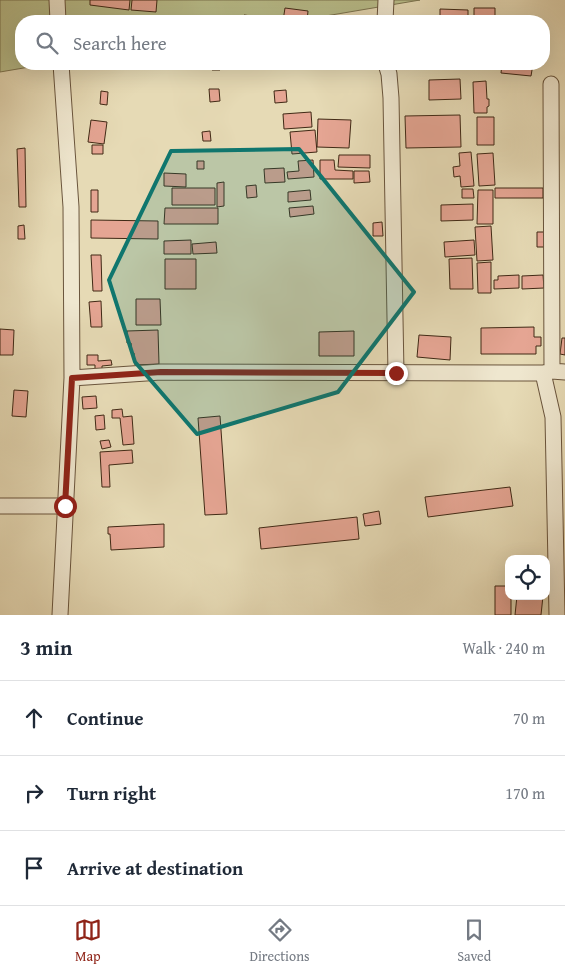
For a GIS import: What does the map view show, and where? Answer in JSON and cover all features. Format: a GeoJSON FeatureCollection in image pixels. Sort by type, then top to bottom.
{"type":"FeatureCollection","features":[{"type":"Feature","properties":{"kind":"street"},"geometry":{"type":"LineString","coordinates":[[57,0],[58,15]]}},
{"type":"Feature","properties":{"kind":"street"},"geometry":{"type":"LineString","coordinates":[[385,15],[386,0]]}},
{"type":"Feature","properties":{"kind":"street"},"geometry":{"type":"LineString","coordinates":[[60,615],[72,378],[71,207],[61,70]]}},
{"type":"Feature","properties":{"kind":"street"},"geometry":{"type":"LineString","coordinates":[[388,70],[396,373]]}},
{"type":"Feature","properties":{"kind":"street"},"geometry":{"type":"LineString","coordinates":[[551,84],[552,417],[557,615]]}},
{"type":"Feature","properties":{"kind":"street"},"geometry":{"type":"LineString","coordinates":[[72,378],[161,372],[553,372]]}},
{"type":"Feature","properties":{"kind":"street"},"geometry":{"type":"LineString","coordinates":[[0,506],[65,506]]}},
{"type":"Feature","properties":{"kind":"highlighted area"},"geometry":{"type":"Polygon","coordinates":[[[299,149],[414,292],[338,392],[197,434],[135,362],[109,280],[171,151],[299,149]]]}},
{"type":"Feature","properties":{"kind":"green space"},"geometry":{"type":"Polygon","coordinates":[[[0,0],[420,0],[331,15],[15,15],[15,69],[0,72],[0,0]]]}},
{"type":"Feature","properties":{"kind":"building"},"geometry":{"type":"Polygon","coordinates":[[[90,0],[130,0],[129,10],[90,5],[90,0]]]}},
{"type":"Feature","properties":{"kind":"building"},"geometry":{"type":"Polygon","coordinates":[[[132,0],[157,0],[156,12],[131,10],[132,0]]]}},
{"type":"Feature","properties":{"kind":"building"},"geometry":{"type":"Polygon","coordinates":[[[285,8],[308,11],[308,15],[284,15],[285,8]]]}},
{"type":"Feature","properties":{"kind":"building"},"geometry":{"type":"Polygon","coordinates":[[[474,8],[495,8],[495,15],[474,15],[474,8]]]}},
{"type":"Feature","properties":{"kind":"building"},"geometry":{"type":"Polygon","coordinates":[[[440,9],[468,10],[468,15],[440,15],[440,9]]]}},
{"type":"Feature","properties":{"kind":"building"},"geometry":{"type":"Polygon","coordinates":[[[501,70],[532,70],[531,76],[501,73],[501,70]]]}},
{"type":"Feature","properties":{"kind":"building"},"geometry":{"type":"Polygon","coordinates":[[[460,79],[461,99],[429,100],[429,80],[460,79]]]}},
{"type":"Feature","properties":{"kind":"building"},"geometry":{"type":"Polygon","coordinates":[[[486,81],[487,99],[489,99],[487,113],[474,113],[473,82],[486,81]]]}},
{"type":"Feature","properties":{"kind":"building"},"geometry":{"type":"Polygon","coordinates":[[[209,89],[219,89],[220,101],[210,102],[209,89]]]}},
{"type":"Feature","properties":{"kind":"building"},"geometry":{"type":"Polygon","coordinates":[[[286,90],[287,102],[275,103],[274,91],[286,90]]]}},
{"type":"Feature","properties":{"kind":"building"},"geometry":{"type":"Polygon","coordinates":[[[101,91],[108,92],[107,105],[100,104],[101,91]]]}},
{"type":"Feature","properties":{"kind":"building"},"geometry":{"type":"Polygon","coordinates":[[[311,112],[312,127],[284,129],[283,114],[311,112]]]}},
{"type":"Feature","properties":{"kind":"building"},"geometry":{"type":"Polygon","coordinates":[[[460,115],[461,147],[406,148],[405,116],[460,115]]]}},
{"type":"Feature","properties":{"kind":"building"},"geometry":{"type":"Polygon","coordinates":[[[477,117],[494,117],[494,145],[477,145],[477,117]]]}},
{"type":"Feature","properties":{"kind":"building"},"geometry":{"type":"Polygon","coordinates":[[[318,119],[351,120],[349,148],[317,147],[318,119]]]}},
{"type":"Feature","properties":{"kind":"building"},"geometry":{"type":"Polygon","coordinates":[[[91,120],[107,122],[104,144],[88,142],[91,120]]]}},
{"type":"Feature","properties":{"kind":"building"},"geometry":{"type":"Polygon","coordinates":[[[315,130],[317,152],[292,154],[290,132],[315,130]]]}},
{"type":"Feature","properties":{"kind":"building"},"geometry":{"type":"Polygon","coordinates":[[[210,131],[211,141],[203,141],[202,132],[210,131]]]}},
{"type":"Feature","properties":{"kind":"building"},"geometry":{"type":"Polygon","coordinates":[[[92,145],[103,145],[103,154],[92,154],[92,145]]]}},
{"type":"Feature","properties":{"kind":"building"},"geometry":{"type":"Polygon","coordinates":[[[25,148],[26,207],[19,207],[17,149],[25,148]]]}},
{"type":"Feature","properties":{"kind":"building"},"geometry":{"type":"Polygon","coordinates":[[[471,152],[474,186],[461,187],[460,176],[454,177],[453,167],[460,166],[459,153],[471,152]]]}},
{"type":"Feature","properties":{"kind":"building"},"geometry":{"type":"Polygon","coordinates":[[[493,153],[495,185],[479,186],[477,154],[493,153]]]}},
{"type":"Feature","properties":{"kind":"building"},"geometry":{"type":"Polygon","coordinates":[[[339,155],[370,155],[370,168],[338,167],[339,155]]]}},
{"type":"Feature","properties":{"kind":"building"},"geometry":{"type":"Polygon","coordinates":[[[313,160],[314,177],[288,179],[287,172],[299,171],[298,161],[313,160]]]}},
{"type":"Feature","properties":{"kind":"building"},"geometry":{"type":"Polygon","coordinates":[[[320,160],[334,160],[335,170],[353,171],[353,179],[320,179],[320,160]]]}},
{"type":"Feature","properties":{"kind":"building"},"geometry":{"type":"Polygon","coordinates":[[[197,161],[204,161],[204,169],[197,169],[197,161]]]}},
{"type":"Feature","properties":{"kind":"building"},"geometry":{"type":"Polygon","coordinates":[[[284,168],[285,182],[265,183],[264,169],[284,168]]]}},
{"type":"Feature","properties":{"kind":"building"},"geometry":{"type":"Polygon","coordinates":[[[354,171],[369,171],[370,182],[354,183],[354,171]]]}},
{"type":"Feature","properties":{"kind":"building"},"geometry":{"type":"Polygon","coordinates":[[[164,173],[186,174],[186,187],[164,186],[164,173]]]}},
{"type":"Feature","properties":{"kind":"building"},"geometry":{"type":"Polygon","coordinates":[[[224,182],[224,206],[217,207],[217,183],[224,182]]]}},
{"type":"Feature","properties":{"kind":"building"},"geometry":{"type":"Polygon","coordinates":[[[256,185],[257,197],[247,198],[246,186],[256,185]]]}},
{"type":"Feature","properties":{"kind":"building"},"geometry":{"type":"Polygon","coordinates":[[[172,188],[215,188],[215,205],[172,205],[172,188]]]}},
{"type":"Feature","properties":{"kind":"building"},"geometry":{"type":"Polygon","coordinates":[[[495,188],[543,188],[543,198],[495,198],[495,188]]]}},
{"type":"Feature","properties":{"kind":"building"},"geometry":{"type":"Polygon","coordinates":[[[462,189],[473,189],[474,198],[462,198],[462,189]]]}},
{"type":"Feature","properties":{"kind":"building"},"geometry":{"type":"Polygon","coordinates":[[[91,190],[98,190],[98,212],[91,212],[91,190]]]}},
{"type":"Feature","properties":{"kind":"building"},"geometry":{"type":"Polygon","coordinates":[[[310,190],[311,200],[288,202],[288,192],[310,190]]]}},
{"type":"Feature","properties":{"kind":"building"},"geometry":{"type":"Polygon","coordinates":[[[478,190],[493,190],[493,224],[477,224],[478,190]]]}},
{"type":"Feature","properties":{"kind":"building"},"geometry":{"type":"Polygon","coordinates":[[[473,204],[473,220],[441,221],[441,205],[473,204]]]}},
{"type":"Feature","properties":{"kind":"building"},"geometry":{"type":"Polygon","coordinates":[[[313,206],[314,214],[290,217],[289,208],[313,206]]]}},
{"type":"Feature","properties":{"kind":"building"},"geometry":{"type":"Polygon","coordinates":[[[165,208],[218,208],[218,224],[164,224],[165,208]]]}},
{"type":"Feature","properties":{"kind":"building"},"geometry":{"type":"Polygon","coordinates":[[[91,220],[158,221],[158,239],[91,238],[91,220]]]}},
{"type":"Feature","properties":{"kind":"building"},"geometry":{"type":"Polygon","coordinates":[[[382,222],[383,236],[373,236],[373,223],[382,222]]]}},
{"type":"Feature","properties":{"kind":"building"},"geometry":{"type":"Polygon","coordinates":[[[24,225],[25,239],[18,239],[18,226],[24,225]]]}},
{"type":"Feature","properties":{"kind":"building"},"geometry":{"type":"Polygon","coordinates":[[[491,226],[493,260],[477,261],[475,227],[491,226]]]}},
{"type":"Feature","properties":{"kind":"building"},"geometry":{"type":"Polygon","coordinates":[[[537,232],[545,232],[545,247],[537,247],[537,232]]]}},
{"type":"Feature","properties":{"kind":"building"},"geometry":{"type":"Polygon","coordinates":[[[191,240],[191,254],[164,254],[164,241],[191,240]]]}},
{"type":"Feature","properties":{"kind":"building"},"geometry":{"type":"Polygon","coordinates":[[[474,240],[475,255],[445,257],[444,242],[474,240]]]}},
{"type":"Feature","properties":{"kind":"building"},"geometry":{"type":"Polygon","coordinates":[[[216,242],[217,253],[193,254],[192,244],[216,242]]]}},
{"type":"Feature","properties":{"kind":"building"},"geometry":{"type":"Polygon","coordinates":[[[91,255],[101,255],[102,291],[93,291],[91,255]]]}},
{"type":"Feature","properties":{"kind":"building"},"geometry":{"type":"Polygon","coordinates":[[[472,258],[473,289],[450,289],[449,259],[472,258]]]}},
{"type":"Feature","properties":{"kind":"building"},"geometry":{"type":"Polygon","coordinates":[[[165,259],[196,259],[196,289],[165,289],[165,259]]]}},
{"type":"Feature","properties":{"kind":"building"},"geometry":{"type":"Polygon","coordinates":[[[491,262],[491,293],[478,293],[477,263],[491,262]]]}},
{"type":"Feature","properties":{"kind":"building"},"geometry":{"type":"Polygon","coordinates":[[[519,275],[519,288],[494,289],[494,280],[498,280],[498,276],[519,275]]]}},
{"type":"Feature","properties":{"kind":"building"},"geometry":{"type":"Polygon","coordinates":[[[543,275],[544,288],[522,289],[522,276],[543,275]]]}},
{"type":"Feature","properties":{"kind":"building"},"geometry":{"type":"Polygon","coordinates":[[[136,299],[160,299],[161,325],[136,325],[136,299]]]}},
{"type":"Feature","properties":{"kind":"building"},"geometry":{"type":"Polygon","coordinates":[[[101,301],[102,327],[91,327],[89,302],[101,301]]]}},
{"type":"Feature","properties":{"kind":"building"},"geometry":{"type":"Polygon","coordinates":[[[534,327],[534,337],[541,337],[541,346],[536,346],[536,354],[481,354],[481,328],[534,327]]]}},
{"type":"Feature","properties":{"kind":"building"},"geometry":{"type":"Polygon","coordinates":[[[0,329],[14,330],[13,355],[0,355],[0,329]]]}},
{"type":"Feature","properties":{"kind":"building"},"geometry":{"type":"Polygon","coordinates":[[[158,330],[159,364],[135,365],[131,343],[127,343],[127,331],[158,330]]]}},
{"type":"Feature","properties":{"kind":"building"},"geometry":{"type":"Polygon","coordinates":[[[354,331],[354,356],[319,356],[319,332],[354,331]]]}},
{"type":"Feature","properties":{"kind":"building"},"geometry":{"type":"Polygon","coordinates":[[[419,335],[451,337],[450,360],[417,357],[419,335]]]}},
{"type":"Feature","properties":{"kind":"building"},"geometry":{"type":"Polygon","coordinates":[[[562,338],[565,338],[565,355],[560,354],[562,338]]]}},
{"type":"Feature","properties":{"kind":"building"},"geometry":{"type":"Polygon","coordinates":[[[87,355],[98,355],[98,361],[111,360],[112,365],[102,366],[102,370],[95,370],[95,365],[87,365],[87,355]]]}},
{"type":"Feature","properties":{"kind":"building"},"geometry":{"type":"Polygon","coordinates":[[[14,390],[28,391],[26,417],[12,416],[14,390]]]}},
{"type":"Feature","properties":{"kind":"building"},"geometry":{"type":"Polygon","coordinates":[[[96,396],[97,408],[83,409],[82,397],[96,396]]]}},
{"type":"Feature","properties":{"kind":"building"},"geometry":{"type":"Polygon","coordinates":[[[122,409],[123,417],[132,416],[134,444],[123,445],[120,418],[112,418],[112,410],[122,409]]]}},
{"type":"Feature","properties":{"kind":"building"},"geometry":{"type":"Polygon","coordinates":[[[104,415],[105,429],[96,430],[95,416],[104,415]]]}},
{"type":"Feature","properties":{"kind":"building"},"geometry":{"type":"Polygon","coordinates":[[[220,416],[227,514],[205,515],[198,418],[220,416]]]}},
{"type":"Feature","properties":{"kind":"building"},"geometry":{"type":"Polygon","coordinates":[[[109,440],[111,447],[102,449],[100,441],[109,440]]]}},
{"type":"Feature","properties":{"kind":"building"},"geometry":{"type":"Polygon","coordinates":[[[132,450],[133,463],[109,465],[110,487],[102,487],[100,452],[132,450]]]}},
{"type":"Feature","properties":{"kind":"building"},"geometry":{"type":"Polygon","coordinates":[[[510,487],[513,506],[428,517],[425,497],[510,487]]]}},
{"type":"Feature","properties":{"kind":"building"},"geometry":{"type":"Polygon","coordinates":[[[379,511],[381,524],[365,526],[363,514],[379,511]]]}},
{"type":"Feature","properties":{"kind":"building"},"geometry":{"type":"Polygon","coordinates":[[[357,517],[359,539],[261,549],[259,528],[357,517]]]}},
{"type":"Feature","properties":{"kind":"building"},"geometry":{"type":"Polygon","coordinates":[[[164,524],[164,547],[111,550],[108,527],[164,524]]]}},
{"type":"Feature","properties":{"kind":"building"},"geometry":{"type":"Polygon","coordinates":[[[495,586],[505,586],[505,600],[511,600],[511,615],[495,615],[495,586]]]}},
{"type":"Feature","properties":{"kind":"building"},"geometry":{"type":"Polygon","coordinates":[[[517,600],[543,600],[541,615],[515,615],[517,600]]]}},
{"type":"Feature","properties":{"kind":"route"},"geometry":{"type":"LineString","coordinates":[[65,506],[72,378],[161,372],[396,373]]}}]}
